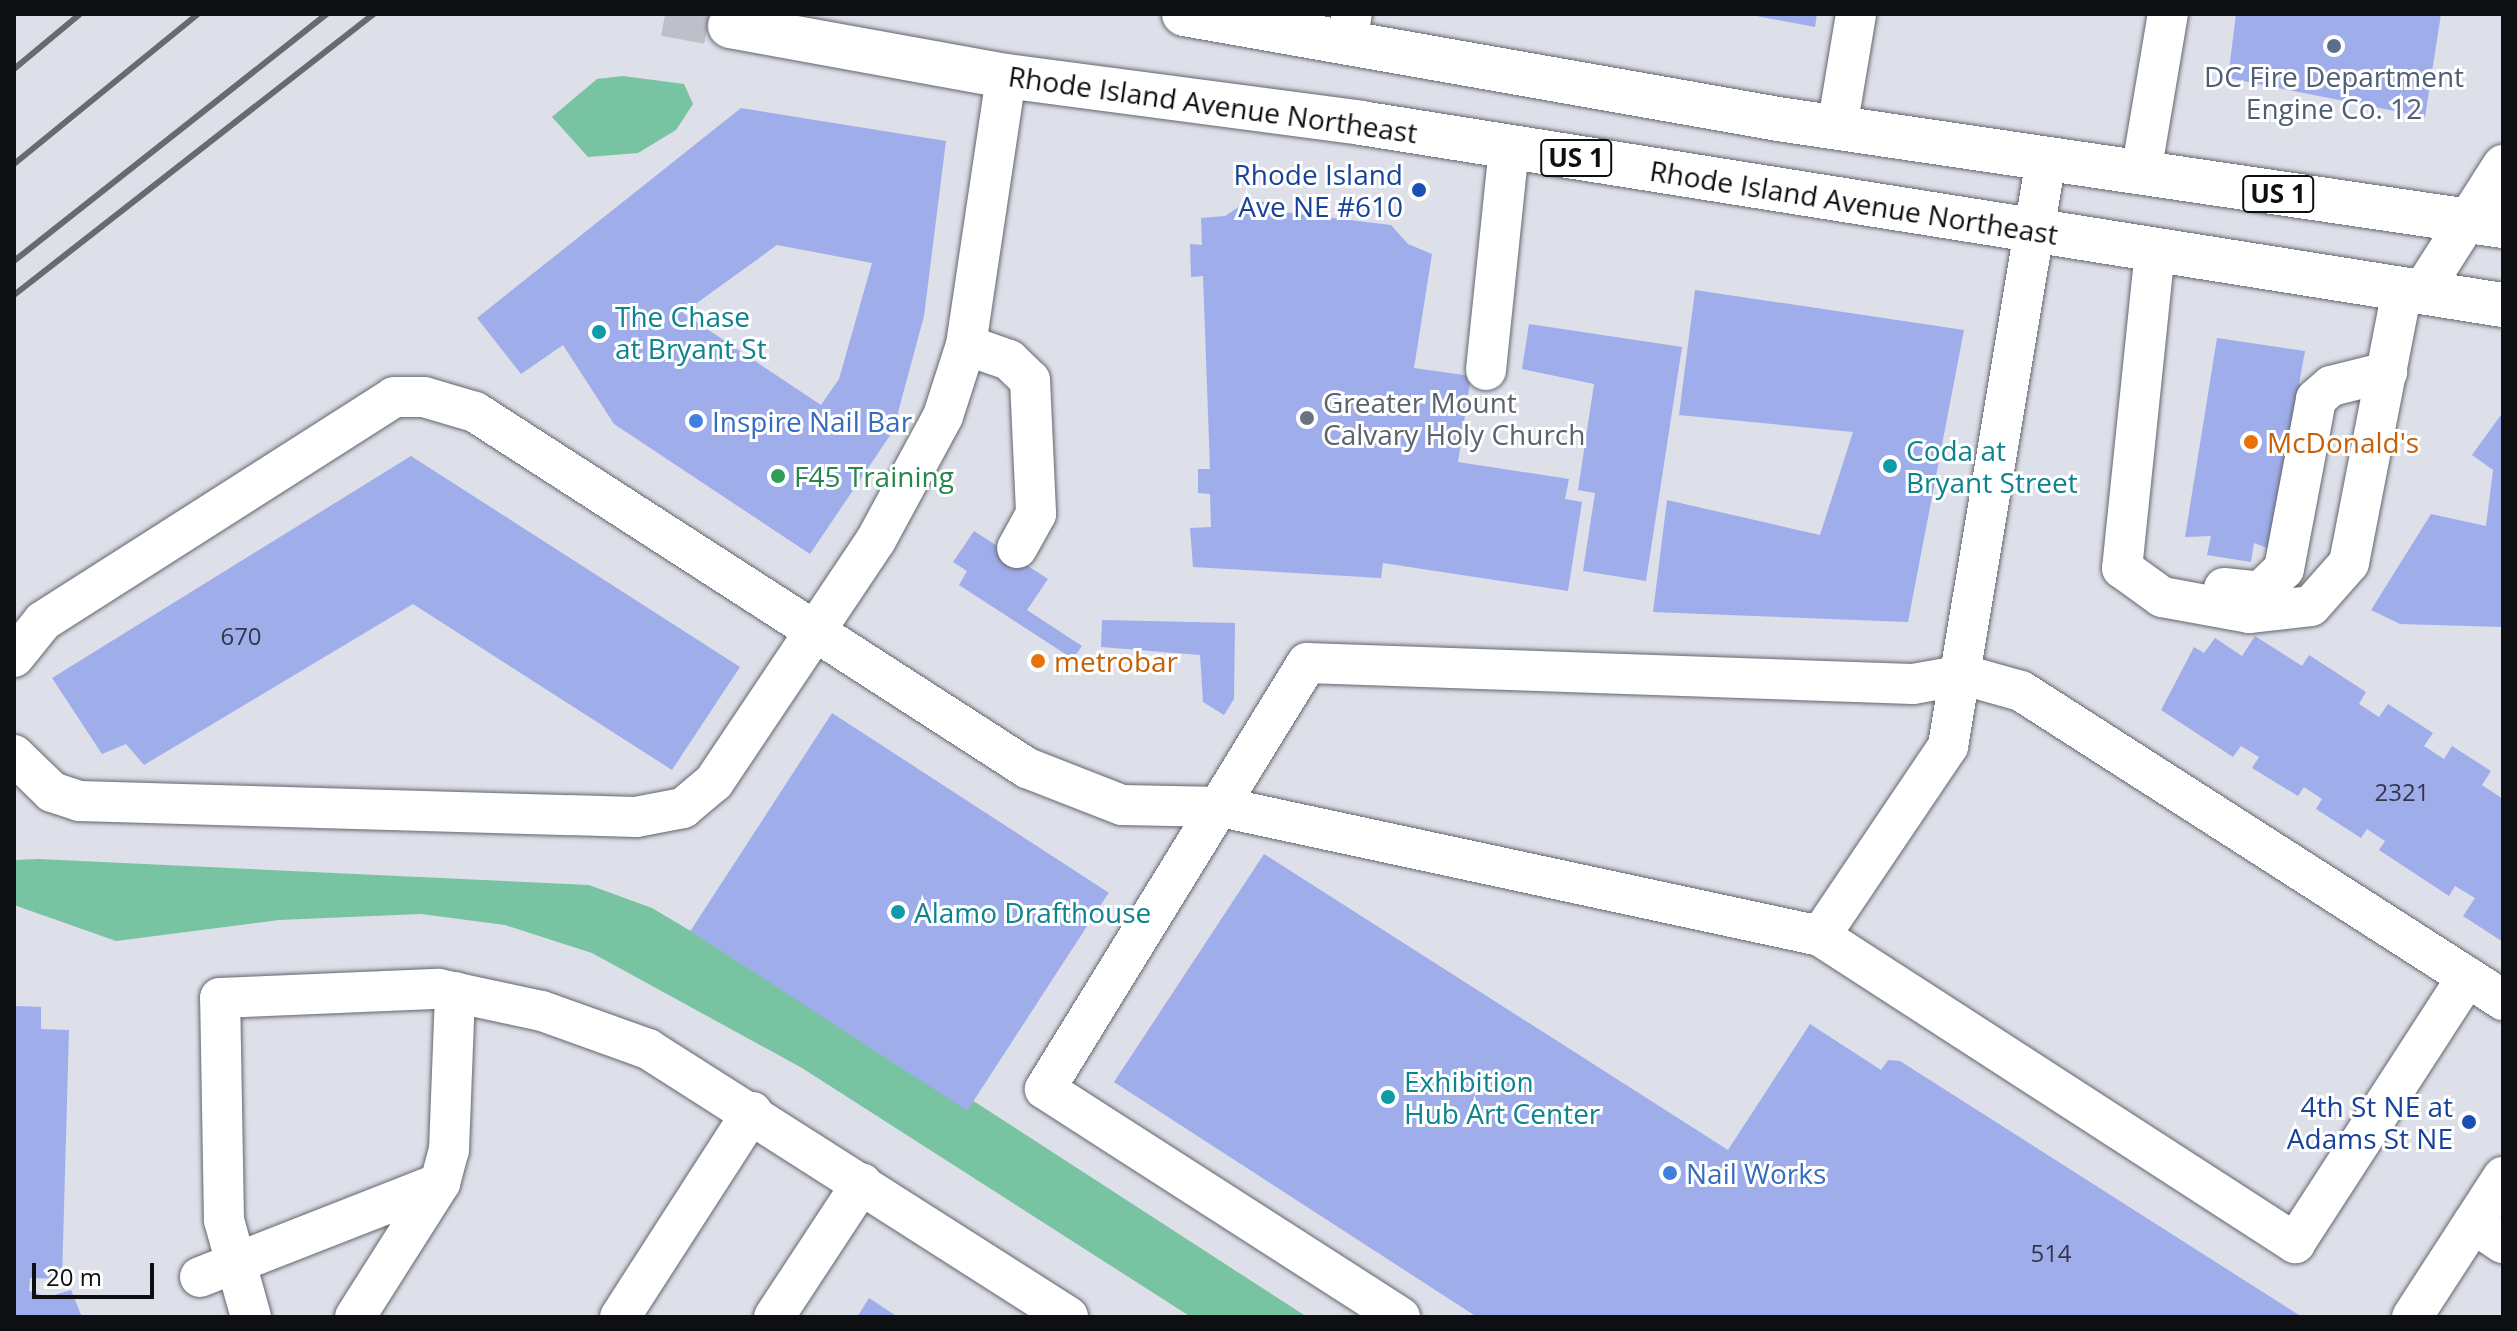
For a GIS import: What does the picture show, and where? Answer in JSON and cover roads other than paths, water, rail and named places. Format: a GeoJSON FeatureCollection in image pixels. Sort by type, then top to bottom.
{"type":"FeatureCollection","features":[{"type":"Feature","properties":{"kind":"main road","name":"US 1"},"geometry":{"type":"LineString","coordinates":[[1184,14],[1350,29],[1837,128],[2485,224]]}},
{"type":"Feature","properties":{"kind":"main road","name":"Rhode Island Avenue Northeast"},"geometry":{"type":"LineString","coordinates":[[730,26],[1006,76],[1509,147],[2503,305]]}},
{"type":"Feature","properties":{"kind":"street"},"geometry":{"type":"LineString","coordinates":[[1837,128],[1856,14]]}},
{"type":"Feature","properties":{"kind":"street"},"geometry":{"type":"LineString","coordinates":[[2141,173],[2168,14]]}},
{"type":"Feature","properties":{"kind":"street"},"geometry":{"type":"LineString","coordinates":[[14,755],[52,792],[79,801],[636,817],[683,808],[714,782],[916,477],[966,345],[1006,76]]}},
{"type":"Feature","properties":{"kind":"street"},"geometry":{"type":"LineString","coordinates":[[1486,370],[1509,147]]}},
{"type":"Feature","properties":{"kind":"street"},"geometry":{"type":"LineString","coordinates":[[1820,936],[1948,746],[1964,675],[2046,159]]}},
{"type":"Feature","properties":{"kind":"street"},"geometry":{"type":"LineString","coordinates":[[2155,250],[2122,568],[2162,597],[2249,613],[2311,606],[2349,563],[2387,372],[2412,292],[2485,224],[2503,165]]}},
{"type":"Feature","properties":{"kind":"street"},"geometry":{"type":"LineString","coordinates":[[966,345],[1009,360],[1030,380],[1036,514],[1017,548]]}},
{"type":"Feature","properties":{"kind":"street"},"geometry":{"type":"LineString","coordinates":[[2124,532],[2163,573],[2194,585],[2270,588],[2284,569],[2316,399],[2331,386],[2387,372]]}},
{"type":"Feature","properties":{"kind":"street"},"geometry":{"type":"LineString","coordinates":[[14,657],[43,621],[394,397],[424,397],[475,412],[1027,768],[1122,805],[1221,807],[1820,936],[2295,1243],[2467,977]]}},
{"type":"Feature","properties":{"kind":"street"},"geometry":{"type":"LineString","coordinates":[[1400,1317],[1045,1089],[1307,663],[1913,684],[1964,675],[2021,691],[2503,1000]]}},
{"type":"Feature","properties":{"kind":"street"},"geometry":{"type":"LineString","coordinates":[[355,1317],[440,1183],[449,1150],[455,992]]}},
{"type":"Feature","properties":{"kind":"street"},"geometry":{"type":"LineString","coordinates":[[251,1317],[218,1271],[224,1220],[220,998],[455,992],[542,1011],[648,1049],[752,1112],[1068,1317]]}},
{"type":"Feature","properties":{"kind":"street"},"geometry":{"type":"LineString","coordinates":[[620,1317],[752,1112]]}},
{"type":"Feature","properties":{"kind":"street"},"geometry":{"type":"LineString","coordinates":[[2412,1317],[2488,1233],[2503,1177]]}},
{"type":"Feature","properties":{"kind":"street"},"geometry":{"type":"LineString","coordinates":[[218,1271],[440,1183]]}},
{"type":"Feature","properties":{"kind":"street"},"geometry":{"type":"LineString","coordinates":[[774,1317],[862,1183]]}},
{"type":"Feature","properties":{"kind":"tunnel"},"geometry":{"type":"LineString","coordinates":[[665,14],[730,26]]}},
{"type":"Feature","properties":{"kind":"railway"},"geometry":{"type":"LineString","coordinates":[[14,69],[80,14]]}},
{"type":"Feature","properties":{"kind":"railway"},"geometry":{"type":"LineString","coordinates":[[14,164],[198,14]]}},
{"type":"Feature","properties":{"kind":"railway"},"geometry":{"type":"LineString","coordinates":[[14,261],[327,14]]}},
{"type":"Feature","properties":{"kind":"railway"},"geometry":{"type":"LineString","coordinates":[[14,295],[374,14]]}},
{"type":"Feature","properties":{"kind":"place","name":"DC Fire Department Engine Co. 12"},"geometry":{"type":"Point","coordinates":[2334,46]}},
{"type":"Feature","properties":{"kind":"place","name":"Rhode Island Ave NE #610"},"geometry":{"type":"Point","coordinates":[1419,190]}},
{"type":"Feature","properties":{"kind":"place","name":"The Chase at Bryant St"},"geometry":{"type":"Point","coordinates":[599,332]}},
{"type":"Feature","properties":{"kind":"place","name":"Greater Mount Calvary Holy Church"},"geometry":{"type":"Point","coordinates":[1307,418]}},
{"type":"Feature","properties":{"kind":"place","name":"Inspire Nail Bar"},"geometry":{"type":"Point","coordinates":[696,421]}},
{"type":"Feature","properties":{"kind":"place","name":"McDonald's"},"geometry":{"type":"Point","coordinates":[2251,442]}},
{"type":"Feature","properties":{"kind":"place","name":"Coda at Bryant Street"},"geometry":{"type":"Point","coordinates":[1890,466]}},
{"type":"Feature","properties":{"kind":"place","name":"F45 Training"},"geometry":{"type":"Point","coordinates":[778,476]}},
{"type":"Feature","properties":{"kind":"place","name":"metrobar"},"geometry":{"type":"Point","coordinates":[1038,661]}},
{"type":"Feature","properties":{"kind":"place","name":"Alamo Drafthouse"},"geometry":{"type":"Point","coordinates":[898,912]}},
{"type":"Feature","properties":{"kind":"place","name":"Exhibition Hub Art Center"},"geometry":{"type":"Point","coordinates":[1388,1097]}},
{"type":"Feature","properties":{"kind":"place","name":"4th St NE at Adams St NE"},"geometry":{"type":"Point","coordinates":[2469,1122]}},
{"type":"Feature","properties":{"kind":"place","name":"Nail Works"},"geometry":{"type":"Point","coordinates":[1670,1173]}}]}
